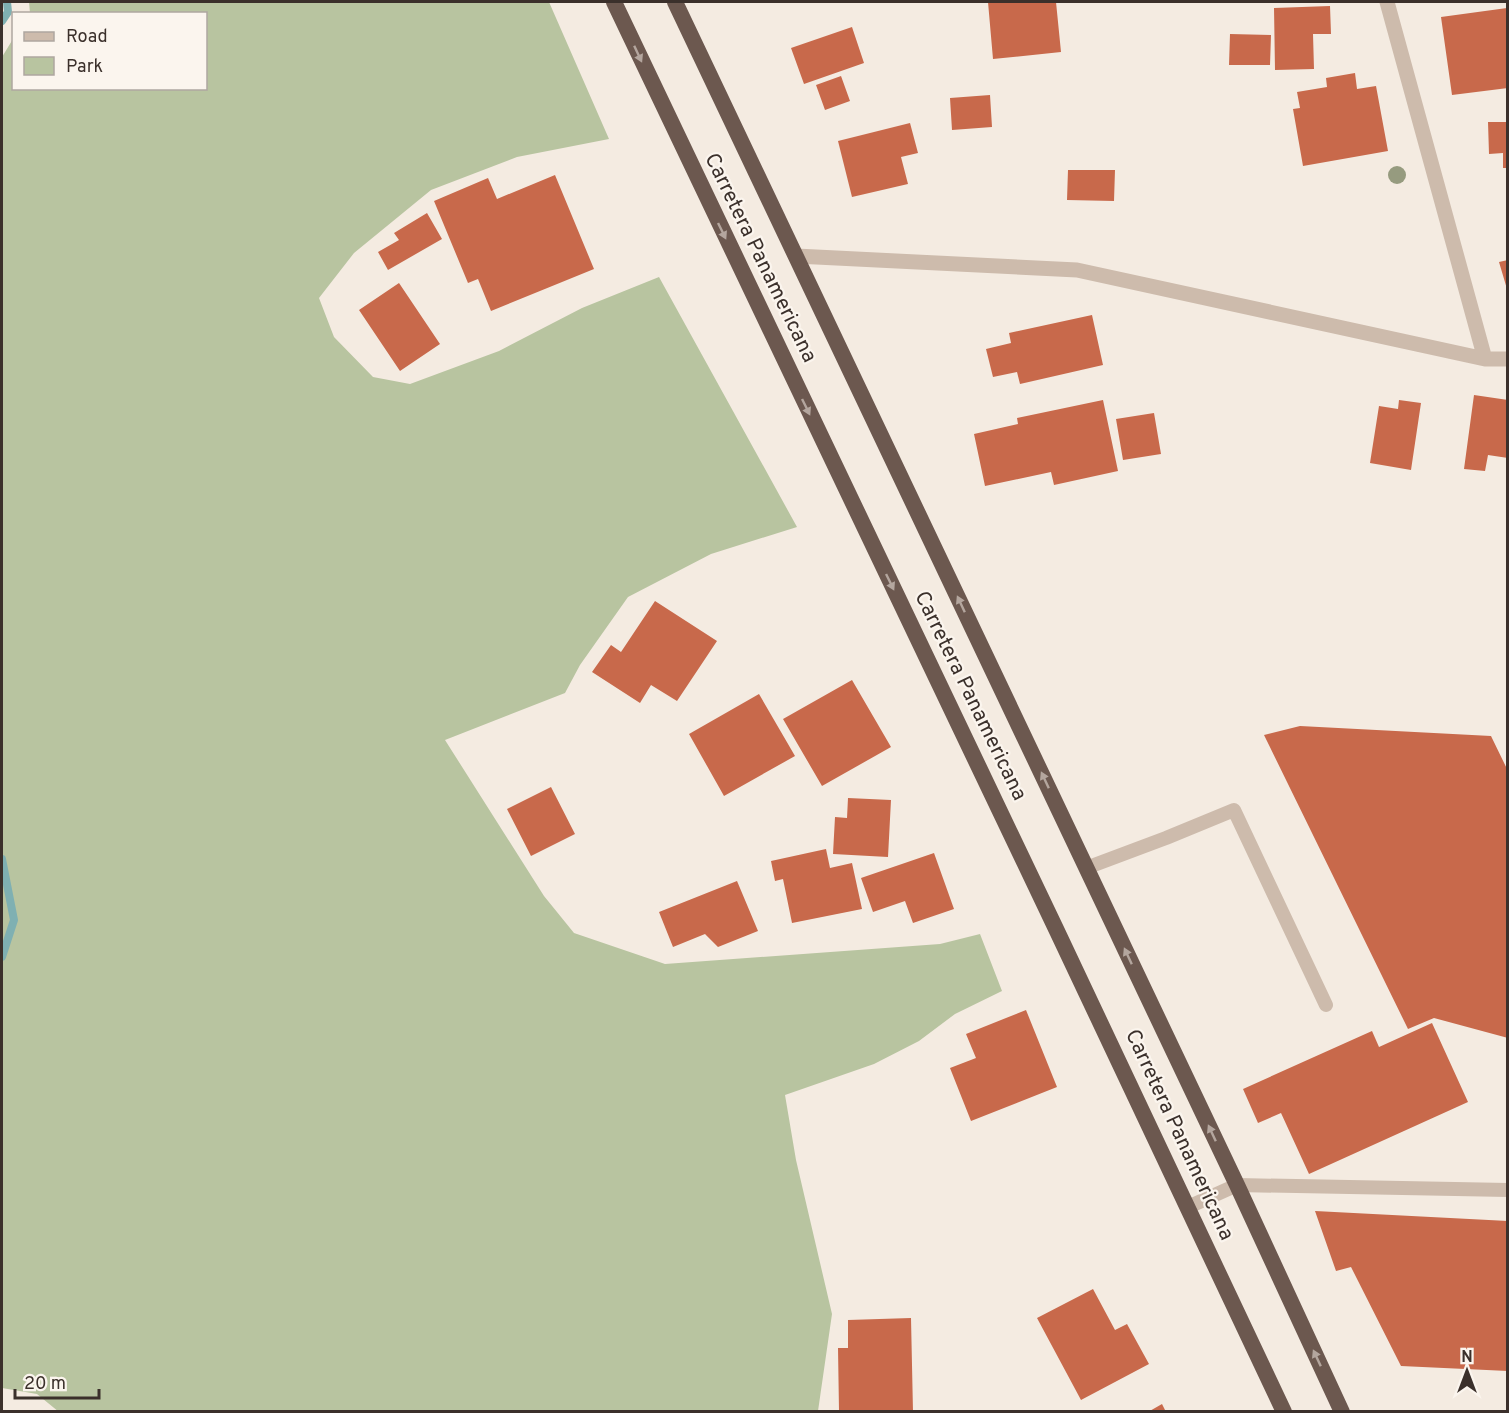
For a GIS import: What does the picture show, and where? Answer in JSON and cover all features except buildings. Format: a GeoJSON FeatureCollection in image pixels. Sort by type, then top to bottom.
{"type":"FeatureCollection","features":[{"type":"Feature","properties":{"kind":"highway","name":"Carretera Panamericana"},"geometry":{"type":"LineString","coordinates":[[614,2],[1284,1412]]}},
{"type":"Feature","properties":{"kind":"highway","name":"Carretera Panamericana"},"geometry":{"type":"LineString","coordinates":[[675,2],[1237,1185],[1342,1412]]}},
{"type":"Feature","properties":{"kind":"street"},"geometry":{"type":"LineString","coordinates":[[1387,2],[1485,358]]}},
{"type":"Feature","properties":{"kind":"street"},"geometry":{"type":"LineString","coordinates":[[796,256],[1077,270],[1485,358],[1508,359]]}},
{"type":"Feature","properties":{"kind":"lane"},"geometry":{"type":"LineString","coordinates":[[1086,868],[1234,810],[1326,1005]]}},
{"type":"Feature","properties":{"kind":"lane"},"geometry":{"type":"LineString","coordinates":[[1188,1207],[1237,1185],[1508,1190]]}},
{"type":"Feature","properties":{"kind":"green space"},"geometry":{"type":"Polygon","coordinates":[[[29,2],[549,2],[609,139],[517,157],[431,190],[354,253],[319,298],[334,337],[373,377],[410,384],[499,351],[582,308],[659,277],[797,527],[711,554],[628,597],[580,665],[565,693],[445,740],[544,896],[574,933],[665,964],[940,944],[980,934],[1002,991],[955,1014],[919,1041],[874,1064],[785,1095],[796,1160],[832,1314],[818,1411],[59,1412],[37,1394],[2,1388],[2,57],[12,41],[12,90],[207,90],[207,12],[30,12],[29,2]]]}},
{"type":"Feature","properties":{"kind":"waterway"},"geometry":{"type":"LineString","coordinates":[[2,21],[8,12],[7,2]]}},
{"type":"Feature","properties":{"kind":"waterway"},"geometry":{"type":"LineString","coordinates":[[2,859],[14,920],[2,957]]}}]}
